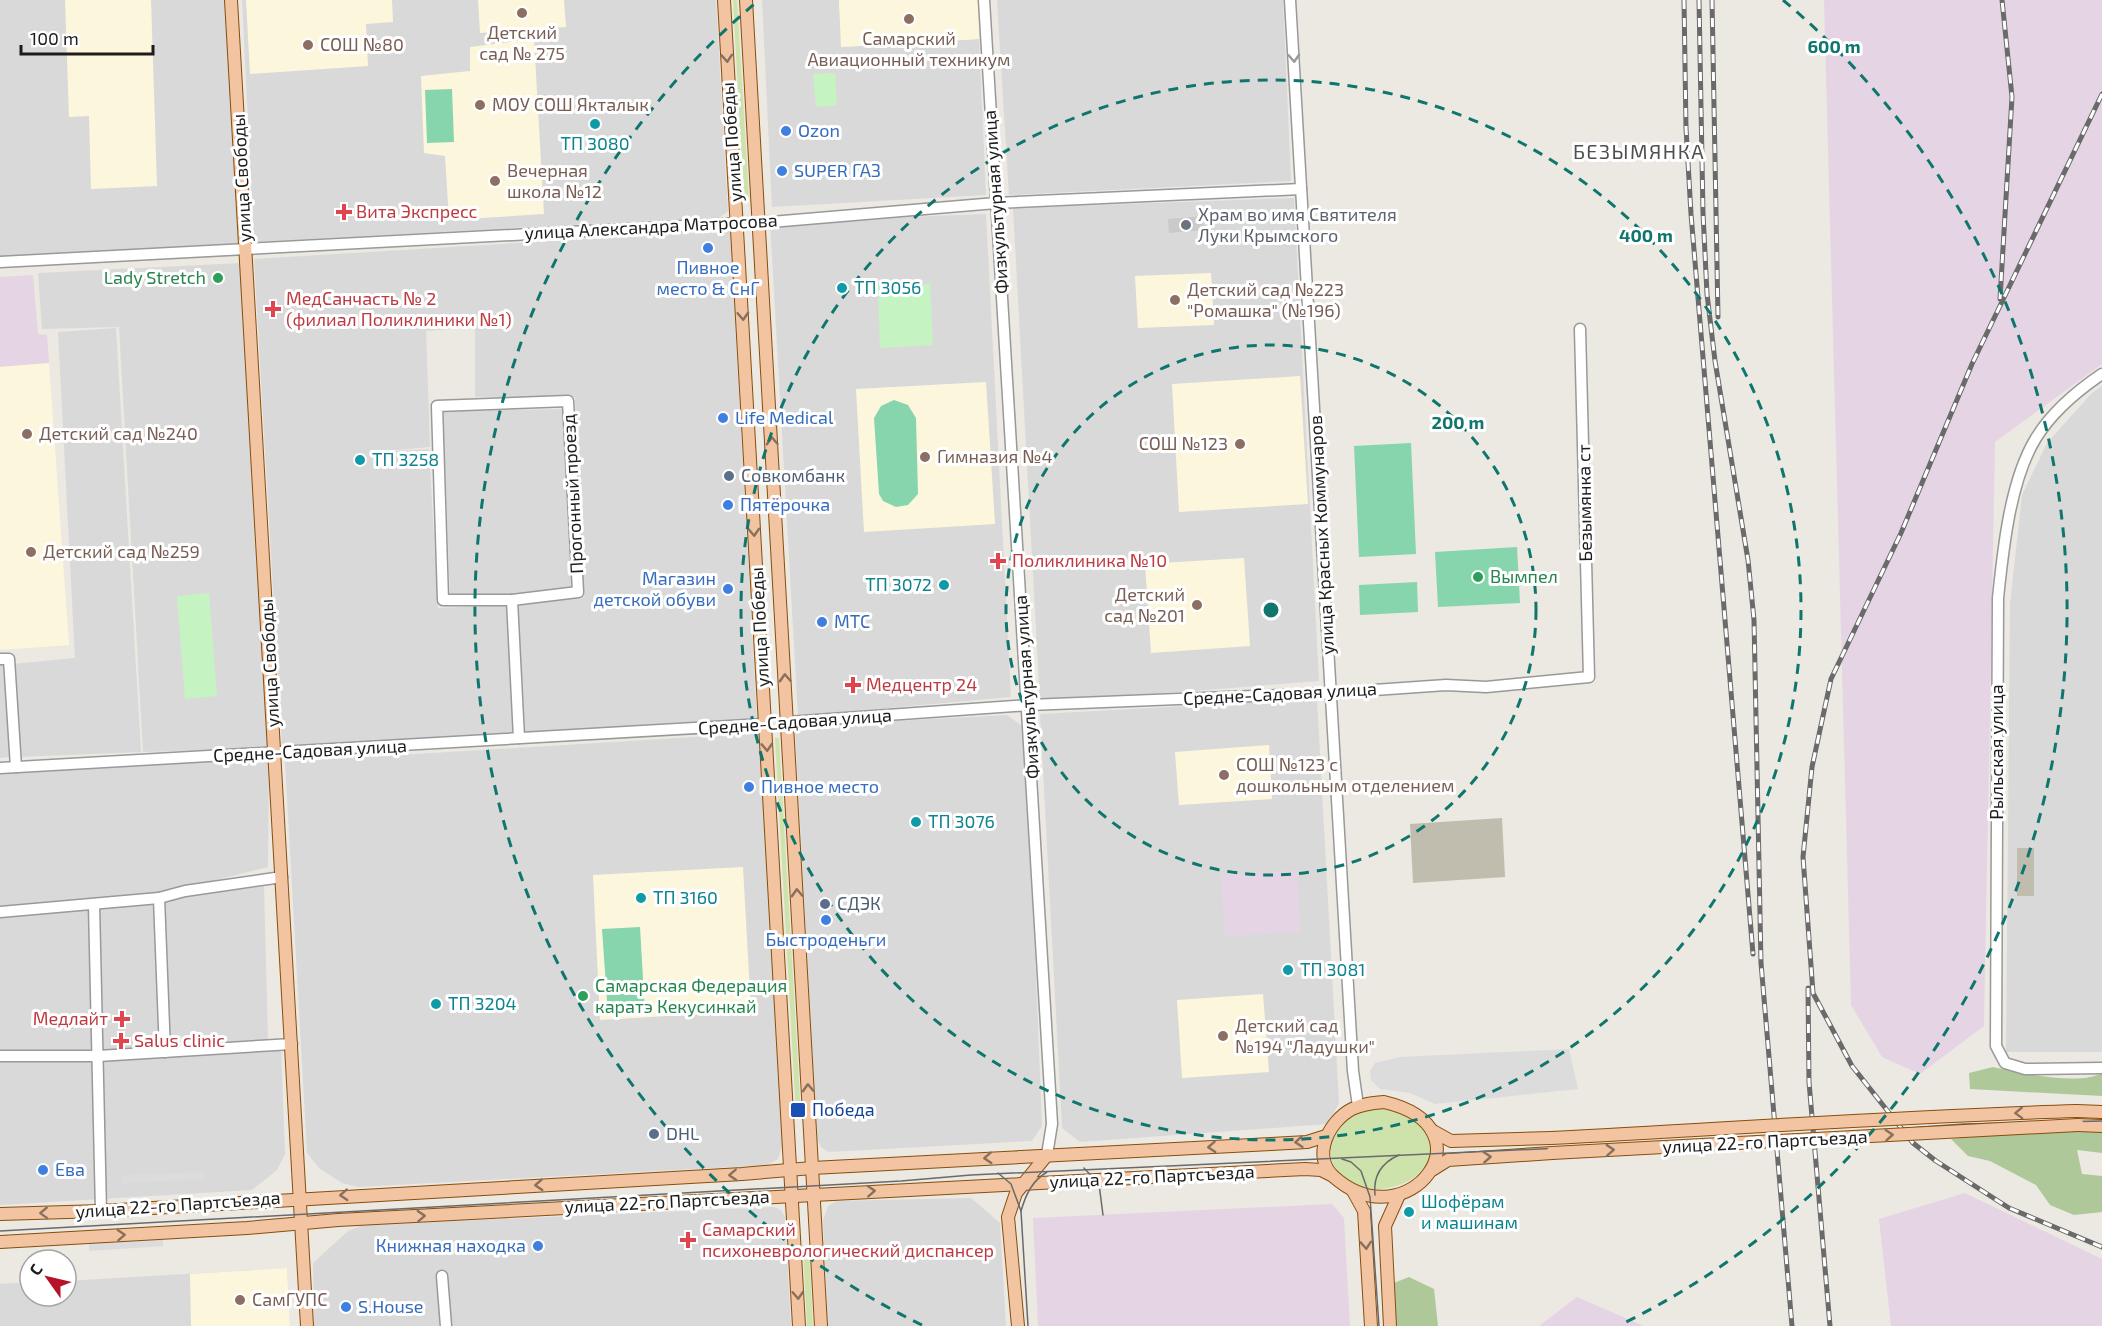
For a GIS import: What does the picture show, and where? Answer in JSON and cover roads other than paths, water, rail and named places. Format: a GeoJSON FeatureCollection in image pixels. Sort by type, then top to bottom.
{"type":"FeatureCollection","features":[{"type":"Feature","properties":{"kind":"main road","name":"улица Свободы"},"geometry":{"type":"LineString","coordinates":[[231,0],[307,1326]]}},
{"type":"Feature","properties":{"kind":"main road","name":"улица Победы"},"geometry":{"type":"LineString","coordinates":[[724,0],[800,1326]]}},
{"type":"Feature","properties":{"kind":"main road","name":"улица Победы"},"geometry":{"type":"LineString","coordinates":[[746,0],[821,1326]]}},
{"type":"Feature","properties":{"kind":"main road","name":"улица Александра Матросова"},"geometry":{"type":"LineString","coordinates":[[738,223],[759,223]]}},
{"type":"Feature","properties":{"kind":"main road","name":"Средне-Садовая улица"},"geometry":{"type":"LineString","coordinates":[[766,724],[788,722]]}},
{"type":"Feature","properties":{"kind":"main road"},"geometry":{"type":"LineString","coordinates":[[1384,1102],[1399,1106],[1427,1123],[1433,1131],[1437,1148],[1432,1170],[1416,1185],[1399,1195],[1370,1197],[1352,1190],[1333,1176],[1327,1168],[1323,1152],[1326,1136],[1338,1119],[1358,1106],[1384,1102]]}},
{"type":"Feature","properties":{"kind":"main road","name":"улица 22-го Партсъезда"},"geometry":{"type":"LineString","coordinates":[[1433,1131],[1451,1141],[1821,1125],[1949,1115],[2102,1112]]}},
{"type":"Feature","properties":{"kind":"main road"},"geometry":{"type":"LineString","coordinates":[[788,1116],[793,1125],[798,1126],[803,1125],[809,1113]]}},
{"type":"Feature","properties":{"kind":"main road","name":"улица 22-го Партсъезда"},"geometry":{"type":"LineString","coordinates":[[1432,1170],[1448,1160],[1552,1153],[2078,1125],[2102,1126]]}},
{"type":"Feature","properties":{"kind":"main road","name":"улица 22-го Партсъезда"},"geometry":{"type":"LineString","coordinates":[[0,1214],[101,1211],[812,1168],[1298,1143],[1326,1136]]}},
{"type":"Feature","properties":{"kind":"main road"},"geometry":{"type":"LineString","coordinates":[[1018,1326],[1008,1216],[1016,1193],[1047,1155]]}},
{"type":"Feature","properties":{"kind":"main road","name":"улица 22-го Партсъезда"},"geometry":{"type":"LineString","coordinates":[[0,1242],[793,1195],[1305,1169],[1321,1170],[1333,1176]]}},
{"type":"Feature","properties":{"kind":"main road"},"geometry":{"type":"LineString","coordinates":[[1352,1190],[1364,1211],[1371,1326]]}},
{"type":"Feature","properties":{"kind":"main road"},"geometry":{"type":"LineString","coordinates":[[1390,1326],[1385,1226],[1399,1195]]}},
{"type":"Feature","properties":{"kind":"main road"},"geometry":{"type":"LineString","coordinates":[[796,1256],[801,1244],[805,1242],[811,1243],[817,1253]]}},
{"type":"Feature","properties":{"kind":"street","name":"Физкультурная улица"},"geometry":{"type":"LineString","coordinates":[[984,0],[1029,705],[1052,1124],[1047,1155]]}},
{"type":"Feature","properties":{"kind":"street","name":"улица Красных Коммунаров"},"geometry":{"type":"LineString","coordinates":[[1290,0],[1353,1071],[1358,1106]]}},
{"type":"Feature","properties":{"kind":"street","name":"улица Александра Матросова"},"geometry":{"type":"LineString","coordinates":[[759,223],[996,203],[1302,189]]}},
{"type":"Feature","properties":{"kind":"street","name":"улица Александра Матросова"},"geometry":{"type":"LineString","coordinates":[[0,262],[738,223]]}},
{"type":"Feature","properties":{"kind":"street","name":"Безымянка ст"},"geometry":{"type":"LineString","coordinates":[[1580,328],[1589,677]]}},
{"type":"Feature","properties":{"kind":"street","name":"Рыльская улица"},"geometry":{"type":"LineString","coordinates":[[2102,374],[2054,414],[2036,439],[2017,484],[2001,573],[1998,610],[1996,1046],[2005,1064],[2025,1069],[2102,1068]]}},
{"type":"Feature","properties":{"kind":"street","name":"Прогонный проезд"},"geometry":{"type":"LineString","coordinates":[[568,401],[578,592],[512,600],[443,600],[437,406],[568,401]]}},
{"type":"Feature","properties":{"kind":"street"},"geometry":{"type":"LineString","coordinates":[[512,600],[519,738]]}},
{"type":"Feature","properties":{"kind":"street"},"geometry":{"type":"LineString","coordinates":[[0,659],[9,659],[16,767]]}},
{"type":"Feature","properties":{"kind":"street","name":"Средне-Садовая улица"},"geometry":{"type":"LineString","coordinates":[[788,722],[1029,705],[1331,693],[1446,685],[1486,687],[1589,677]]}},
{"type":"Feature","properties":{"kind":"street","name":"Средне-Садовая улица"},"geometry":{"type":"LineString","coordinates":[[0,768],[766,724]]}},
{"type":"Feature","properties":{"kind":"street"},"geometry":{"type":"LineString","coordinates":[[0,912],[159,898],[185,891],[282,877]]}},
{"type":"Feature","properties":{"kind":"street"},"geometry":{"type":"LineString","coordinates":[[159,898],[165,1052]]}},
{"type":"Feature","properties":{"kind":"street"},"geometry":{"type":"LineString","coordinates":[[94,905],[101,1211]]}},
{"type":"Feature","properties":{"kind":"street"},"geometry":{"type":"LineString","coordinates":[[0,1056],[98,1056],[292,1044]]}},
{"type":"Feature","properties":{"kind":"street"},"geometry":{"type":"LineString","coordinates":[[442,1276],[446,1326]]}},
{"type":"Feature","properties":{"kind":"tram line"},"geometry":{"type":"LineString","coordinates":[[0,1231],[901,1181],[971,1175],[1757,1139],[1964,1124],[2102,1121]]}},
{"type":"Feature","properties":{"kind":"tram line"},"geometry":{"type":"LineString","coordinates":[[1375,1195],[1375,1182],[1380,1171],[1387,1162],[1399,1155]]}},
{"type":"Feature","properties":{"kind":"tram line"},"geometry":{"type":"LineString","coordinates":[[1342,1159],[1351,1162],[1361,1171],[1370,1197],[1379,1326]]}},
{"type":"Feature","properties":{"kind":"tram line"},"geometry":{"type":"LineString","coordinates":[[1084,1168],[1099,1184],[1103,1215]]}},
{"type":"Feature","properties":{"kind":"tram line"},"geometry":{"type":"LineString","coordinates":[[1021,1211],[1030,1188],[1047,1172]]}},
{"type":"Feature","properties":{"kind":"tram line"},"geometry":{"type":"LineString","coordinates":[[998,1173],[1011,1184],[1021,1211],[1028,1326]]}},
{"type":"Feature","properties":{"kind":"railway"},"geometry":{"type":"LineString","coordinates":[[1684,0],[1686,128],[1691,214],[1753,954]]}},
{"type":"Feature","properties":{"kind":"railway"},"geometry":{"type":"LineString","coordinates":[[1699,0],[1707,294],[1715,361],[1748,560],[1754,620],[1761,963],[1792,1326]]}},
{"type":"Feature","properties":{"kind":"railway"},"geometry":{"type":"LineString","coordinates":[[1712,0],[1718,317]]}},
{"type":"Feature","properties":{"kind":"railway"},"geometry":{"type":"LineString","coordinates":[[2000,299],[2012,97],[2002,0]]}},
{"type":"Feature","properties":{"kind":"railway"},"geometry":{"type":"LineString","coordinates":[[2102,94],[1972,364],[1901,533],[1831,679],[1812,767],[1803,857],[1813,993],[1852,1066],[1913,1143],[1936,1161],[2009,1208],[2102,1247]]}},
{"type":"Feature","properties":{"kind":"railway"},"geometry":{"type":"LineString","coordinates":[[1808,988],[1809,1082],[1830,1326]]}},
{"type":"Feature","properties":{"kind":"place","name":"Детский сад № 275"},"geometry":{"type":"Point","coordinates":[522,13]}},
{"type":"Feature","properties":{"kind":"place","name":"Самарский Авиационный техникум"},"geometry":{"type":"Point","coordinates":[909,19]}},
{"type":"Feature","properties":{"kind":"place","name":"СОШ №80"},"geometry":{"type":"Point","coordinates":[308,45]}},
{"type":"Feature","properties":{"kind":"place","name":"МОУ СОШ Якталык"},"geometry":{"type":"Point","coordinates":[480,105]}},
{"type":"Feature","properties":{"kind":"place","name":"ТП 3080"},"geometry":{"type":"Point","coordinates":[595,124]}},
{"type":"Feature","properties":{"kind":"place","name":"Ozon"},"geometry":{"type":"Point","coordinates":[786,131]}},
{"type":"Feature","properties":{"kind":"place","name":"SUPER ГАЗ"},"geometry":{"type":"Point","coordinates":[782,171]}},
{"type":"Feature","properties":{"kind":"place","name":"Вечерная школа №12"},"geometry":{"type":"Point","coordinates":[495,181]}},
{"type":"Feature","properties":{"kind":"place","name":"Вита Экспресс"},"geometry":{"type":"Point","coordinates":[344,212]}},
{"type":"Feature","properties":{"kind":"place","name":"Храм во имя Святителя Луки Крымского"},"geometry":{"type":"Point","coordinates":[1186,225]}},
{"type":"Feature","properties":{"kind":"place","name":"Пивное место & СнГ"},"geometry":{"type":"Point","coordinates":[708,248]}},
{"type":"Feature","properties":{"kind":"place","name":"Lady Stretch"},"geometry":{"type":"Point","coordinates":[218,278]}},
{"type":"Feature","properties":{"kind":"place","name":"ТП 3056"},"geometry":{"type":"Point","coordinates":[842,288]}},
{"type":"Feature","properties":{"kind":"place","name":"Детский сад №223 \"Ромашка\" (№196)"},"geometry":{"type":"Point","coordinates":[1175,300]}},
{"type":"Feature","properties":{"kind":"place","name":"МедСанчасть № 2 (филиал Поликлиники №1)"},"geometry":{"type":"Point","coordinates":[273,309]}},
{"type":"Feature","properties":{"kind":"place","name":"Life Medical"},"geometry":{"type":"Point","coordinates":[723,418]}},
{"type":"Feature","properties":{"kind":"place","name":"Детский сад №240"},"geometry":{"type":"Point","coordinates":[27,434]}},
{"type":"Feature","properties":{"kind":"place","name":"СОШ №123"},"geometry":{"type":"Point","coordinates":[1240,444]}},
{"type":"Feature","properties":{"kind":"place","name":"Гимназия №4"},"geometry":{"type":"Point","coordinates":[925,457]}},
{"type":"Feature","properties":{"kind":"place","name":"ТП 3258"},"geometry":{"type":"Point","coordinates":[360,460]}},
{"type":"Feature","properties":{"kind":"place","name":"Совкомбанк"},"geometry":{"type":"Point","coordinates":[729,476]}},
{"type":"Feature","properties":{"kind":"place","name":"Пятёрочка"},"geometry":{"type":"Point","coordinates":[728,505]}},
{"type":"Feature","properties":{"kind":"place","name":"Детский сад №259"},"geometry":{"type":"Point","coordinates":[31,552]}},
{"type":"Feature","properties":{"kind":"place","name":"Поликлиника №10"},"geometry":{"type":"Point","coordinates":[998,561]}},
{"type":"Feature","properties":{"kind":"place","name":"Вымпел"},"geometry":{"type":"Point","coordinates":[1478,577]}},
{"type":"Feature","properties":{"kind":"place","name":"ТП 3072"},"geometry":{"type":"Point","coordinates":[944,585]}},
{"type":"Feature","properties":{"kind":"place","name":"Магазин детской обуви"},"geometry":{"type":"Point","coordinates":[728,589]}},
{"type":"Feature","properties":{"kind":"place","name":"Детский сад №201"},"geometry":{"type":"Point","coordinates":[1197,605]}},
{"type":"Feature","properties":{"kind":"place","name":"МТС"},"geometry":{"type":"Point","coordinates":[822,622]}},
{"type":"Feature","properties":{"kind":"place","name":"Медцентр 24"},"geometry":{"type":"Point","coordinates":[853,685]}},
{"type":"Feature","properties":{"kind":"place","name":"СОШ №123 с дошкольным отделением"},"geometry":{"type":"Point","coordinates":[1224,775]}},
{"type":"Feature","properties":{"kind":"place","name":"Пивное место"},"geometry":{"type":"Point","coordinates":[749,787]}},
{"type":"Feature","properties":{"kind":"place","name":"ТП 3076"},"geometry":{"type":"Point","coordinates":[916,822]}},
{"type":"Feature","properties":{"kind":"place","name":"ТП 3160"},"geometry":{"type":"Point","coordinates":[641,898]}},
{"type":"Feature","properties":{"kind":"place","name":"СДЭК"},"geometry":{"type":"Point","coordinates":[825,904]}},
{"type":"Feature","properties":{"kind":"place","name":"Быстроденьги"},"geometry":{"type":"Point","coordinates":[826,920]}},
{"type":"Feature","properties":{"kind":"place","name":"ТП 3081"},"geometry":{"type":"Point","coordinates":[1288,970]}},
{"type":"Feature","properties":{"kind":"place","name":"Самарская Федерация каратэ Кекусинкай"},"geometry":{"type":"Point","coordinates":[583,996]}},
{"type":"Feature","properties":{"kind":"place","name":"ТП 3204"},"geometry":{"type":"Point","coordinates":[436,1004]}},
{"type":"Feature","properties":{"kind":"place","name":"Медлайт"},"geometry":{"type":"Point","coordinates":[122,1019]}},
{"type":"Feature","properties":{"kind":"place","name":"Детский сад №194 \"Ладушки\""},"geometry":{"type":"Point","coordinates":[1223,1036]}},
{"type":"Feature","properties":{"kind":"place","name":"Salus clinic"},"geometry":{"type":"Point","coordinates":[121,1041]}},
{"type":"Feature","properties":{"kind":"place","name":"Победа"},"geometry":{"type":"Point","coordinates":[798,1110]}},
{"type":"Feature","properties":{"kind":"place","name":"DHL"},"geometry":{"type":"Point","coordinates":[654,1134]}},
{"type":"Feature","properties":{"kind":"place","name":"Ева"},"geometry":{"type":"Point","coordinates":[43,1170]}},
{"type":"Feature","properties":{"kind":"place","name":"Шофёрам и машинам"},"geometry":{"type":"Point","coordinates":[1409,1212]}},
{"type":"Feature","properties":{"kind":"place","name":"Самарский психоневрологический диспансер"},"geometry":{"type":"Point","coordinates":[688,1240]}},
{"type":"Feature","properties":{"kind":"place","name":"Книжная находка"},"geometry":{"type":"Point","coordinates":[538,1246]}},
{"type":"Feature","properties":{"kind":"place","name":"СамГУПС"},"geometry":{"type":"Point","coordinates":[240,1300]}},
{"type":"Feature","properties":{"kind":"place","name":"S.House"},"geometry":{"type":"Point","coordinates":[346,1307]}},
{"type":"Feature","properties":{"kind":"district","name":"БЕЗЫМЯНКА"},"geometry":{"type":"Point","coordinates":[1639,152]}}]}
